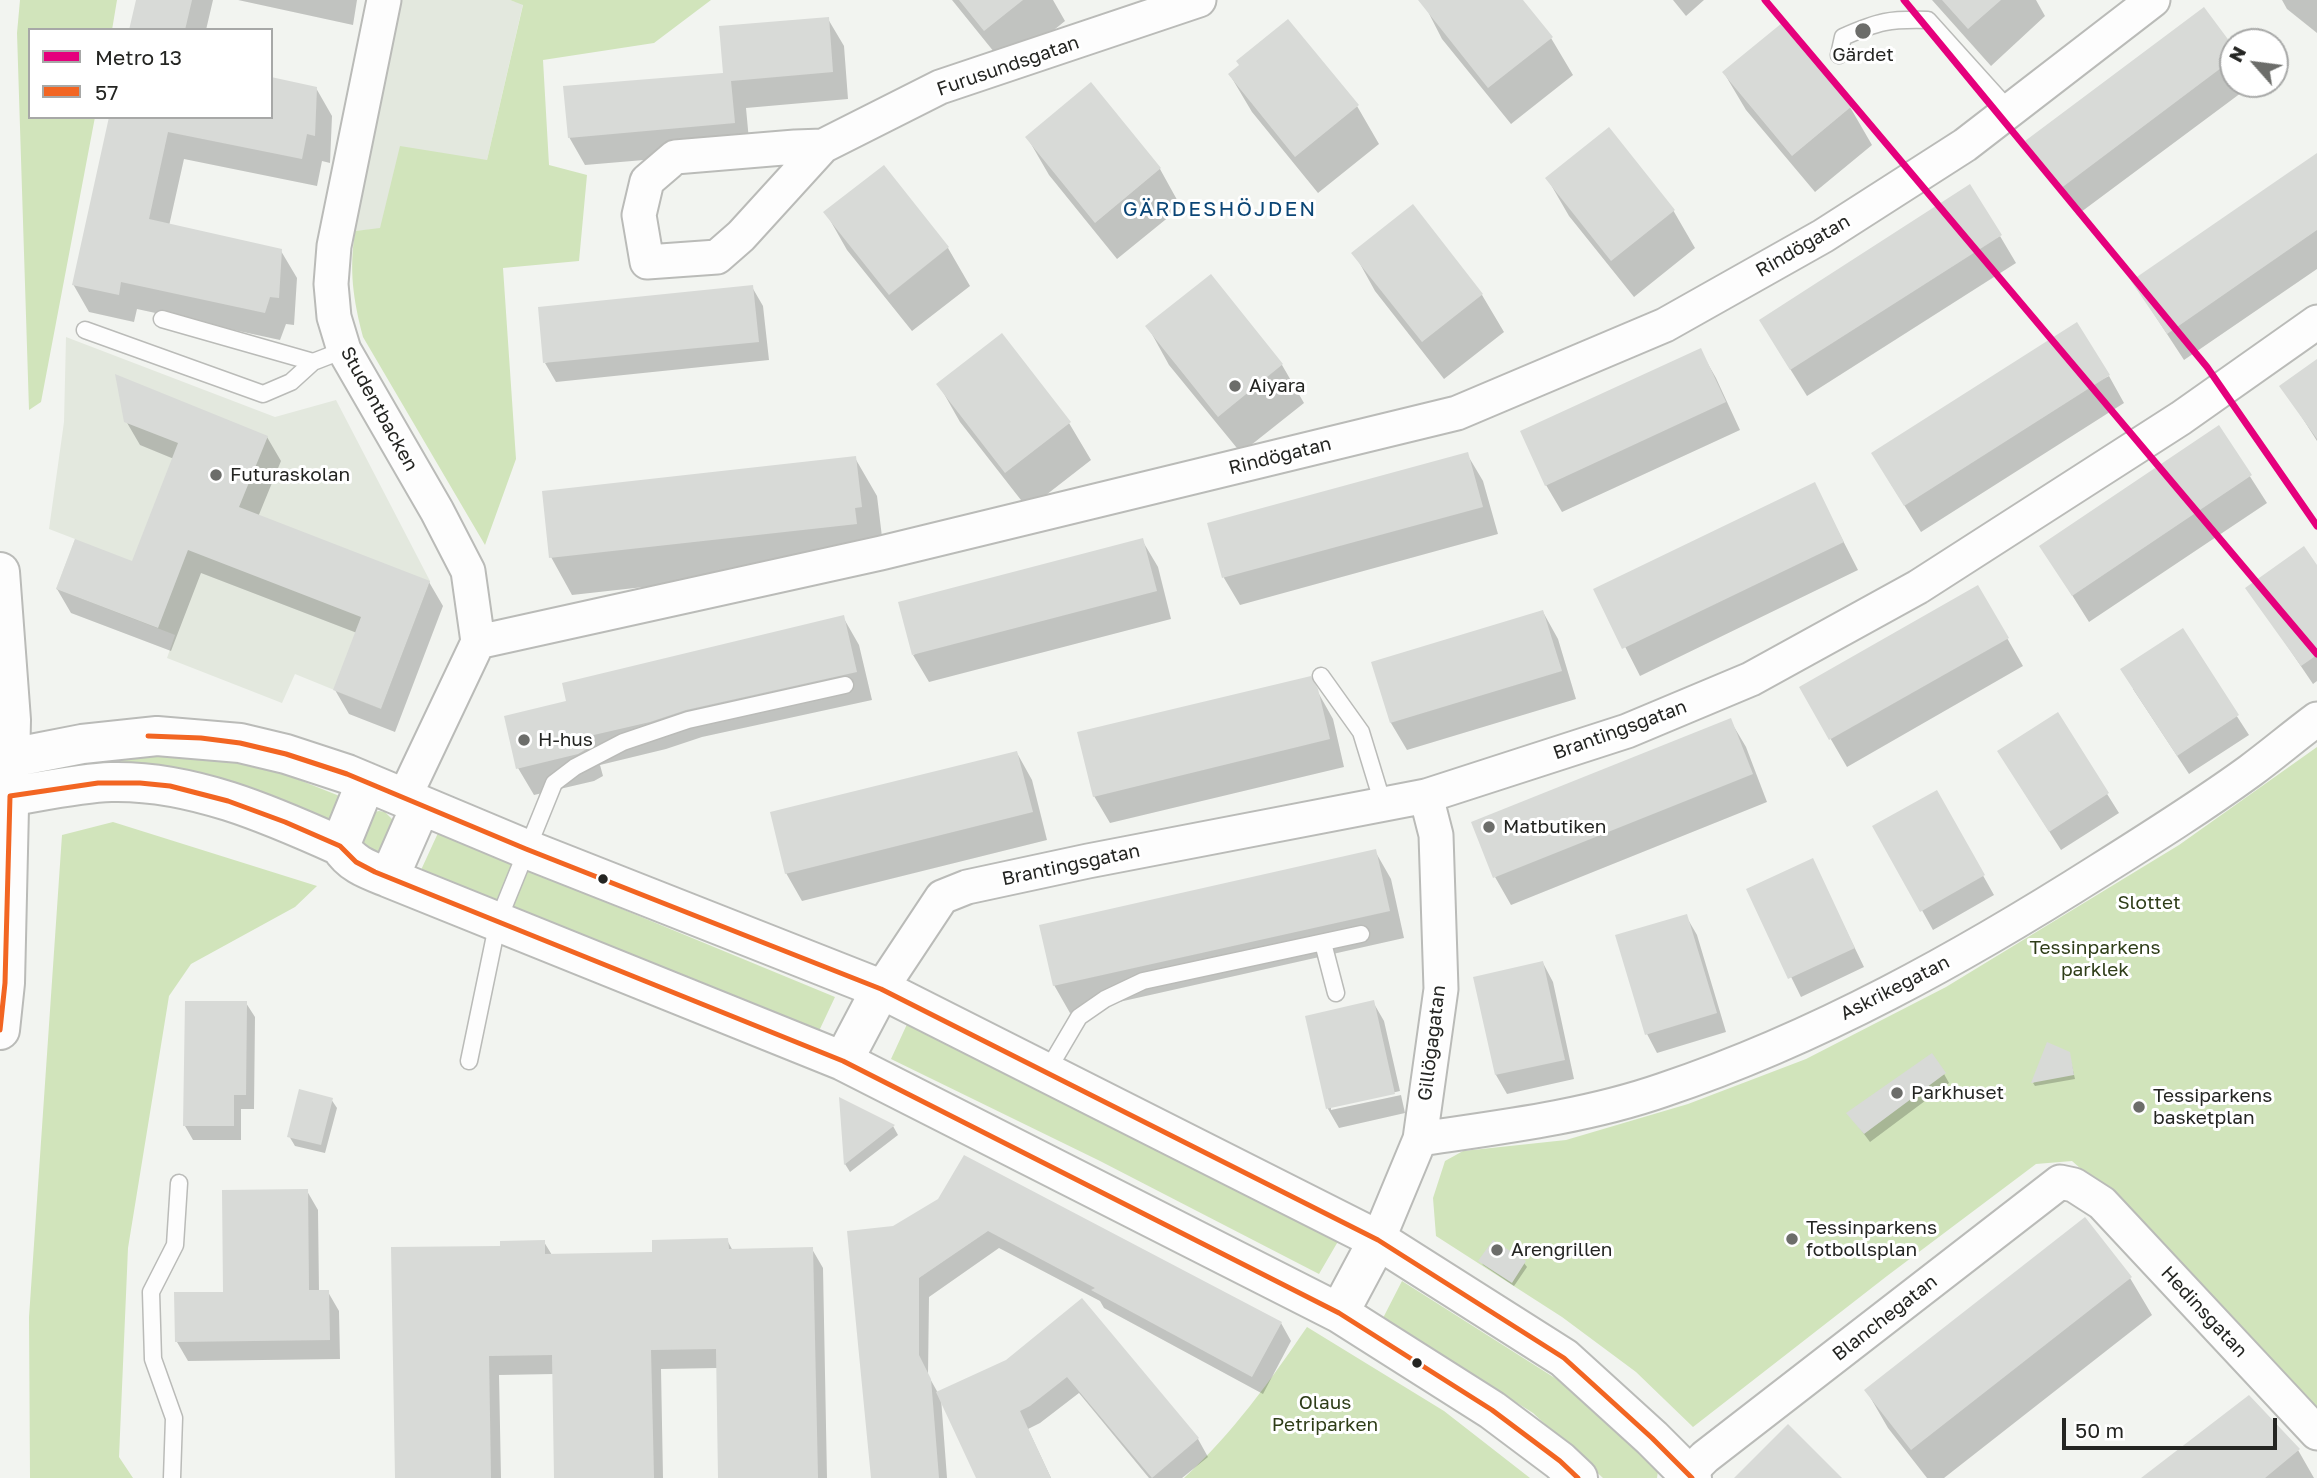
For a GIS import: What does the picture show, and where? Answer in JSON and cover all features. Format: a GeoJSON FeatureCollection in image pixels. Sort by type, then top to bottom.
{"type":"FeatureCollection","features":[{"type":"Feature","properties":{"kind":"street","name":"Studentbacken"},"geometry":{"type":"LineString","coordinates":[[384,0],[334,246],[331,284],[334,317],[344,350],[437,511],[468,571],[478,642]]}},
{"type":"Feature","properties":{"kind":"street","name":"Furusundsgatan"},"geometry":{"type":"LineString","coordinates":[[823,146],[675,157],[647,181],[639,215],[647,261],[717,257],[741,236],[823,146],[940,88],[1199,0]]}},
{"type":"Feature","properties":{"kind":"street","name":"Rindögatan"},"geometry":{"type":"LineString","coordinates":[[478,642],[881,553],[1457,413],[1665,325],[1823,236],[1965,145],[2153,0]]}},
{"type":"Feature","properties":{"kind":"street","name":"Brantingsgatan"},"geometry":{"type":"LineString","coordinates":[[881,989],[942,897],[967,887],[1426,796],[1627,731],[1751,679],[1918,587],[2181,418],[2317,322]]}},
{"type":"Feature","properties":{"kind":"street"},"geometry":{"type":"LineString","coordinates":[[0,572],[10,705],[5,759],[5,983],[0,1030]]}},
{"type":"Feature","properties":{"kind":"street"},"geometry":{"type":"LineString","coordinates":[[389,878],[412,802],[478,642]]}},
{"type":"Feature","properties":{"kind":"street","name":"Askrikegatan"},"geometry":{"type":"LineString","coordinates":[[1420,1139],[1581,1112],[1661,1091],[1747,1059],[1848,1013],[1956,956],[2050,901],[2250,771],[2317,719]]}},
{"type":"Feature","properties":{"kind":"street"},"geometry":{"type":"LineString","coordinates":[[5,759],[123,739],[157,736],[240,743],[286,754],[366,782],[526,849],[881,989],[1378,1240],[1564,1358],[1652,1438],[1688,1477]]}},
{"type":"Feature","properties":{"kind":"street"},"geometry":{"type":"LineString","coordinates":[[5,797],[109,782],[167,785],[232,803],[340,846],[347,857],[357,865],[844,1061],[1339,1314],[1492,1410],[1560,1461],[1578,1478]]}},
{"type":"Feature","properties":{"kind":"street"},"geometry":{"type":"LineString","coordinates":[[340,846],[366,782]]}},
{"type":"Feature","properties":{"kind":"street","name":"Gillögagatan"},"geometry":{"type":"LineString","coordinates":[[1378,1240],[1420,1139],[1441,989],[1436,835],[1426,796]]}},
{"type":"Feature","properties":{"kind":"street"},"geometry":{"type":"LineString","coordinates":[[844,1061],[881,989]]}},
{"type":"Feature","properties":{"kind":"street","name":"Blanchegatan"},"geometry":{"type":"LineString","coordinates":[[1688,1477],[1705,1457],[2054,1187],[2066,1182],[2088,1192]]}},
{"type":"Feature","properties":{"kind":"street","name":"Hedinsgatan"},"geometry":{"type":"LineString","coordinates":[[2088,1192],[2102,1203],[2317,1433]]}},
{"type":"Feature","properties":{"kind":"street"},"geometry":{"type":"LineString","coordinates":[[1339,1314],[1378,1240]]}},
{"type":"Feature","properties":{"kind":"lane"},"geometry":{"type":"LineString","coordinates":[[1839,55],[1843,37],[1865,27],[1890,19],[1928,20],[2010,111]]}},
{"type":"Feature","properties":{"kind":"lane"},"geometry":{"type":"LineString","coordinates":[[162,319],[313,362]]}},
{"type":"Feature","properties":{"kind":"lane"},"geometry":{"type":"LineString","coordinates":[[85,330],[263,394],[291,382],[313,362],[344,350]]}},
{"type":"Feature","properties":{"kind":"lane"},"geometry":{"type":"LineString","coordinates":[[1321,676],[1361,732],[1383,804]]}},
{"type":"Feature","properties":{"kind":"lane"},"geometry":{"type":"LineString","coordinates":[[469,1061],[498,921],[554,783],[575,767],[623,742],[688,720],[845,685]]}},
{"type":"Feature","properties":{"kind":"lane"},"geometry":{"type":"LineString","coordinates":[[1046,1073],[1079,1017],[1105,999],[1143,981],[1361,934]]}},
{"type":"Feature","properties":{"kind":"lane"},"geometry":{"type":"LineString","coordinates":[[1323,943],[1336,993]]}},
{"type":"Feature","properties":{"kind":"lane"},"geometry":{"type":"LineString","coordinates":[[172,1478],[174,1418],[153,1359],[151,1292],[176,1245],[179,1183]]}},
{"type":"Feature","properties":{"kind":"shaded area"},"geometry":{"type":"Polygon","coordinates":[[[402,0],[510,0],[523,4],[487,160],[380,229],[355,231],[402,0]]]}},
{"type":"Feature","properties":{"kind":"shaded area","name":"Futuraskolan"},"geometry":{"type":"Polygon","coordinates":[[[66,337],[275,417],[336,400],[430,581],[381,709],[295,674],[282,703],[167,658],[175,635],[56,589],[75,539],[49,529],[64,422],[66,337]]]}},
{"type":"Feature","properties":{"kind":"green space"},"geometry":{"type":"Polygon","coordinates":[[[20,0],[117,0],[112,28],[28,28],[28,119],[95,119],[41,402],[29,410],[17,33],[20,0]]]}},
{"type":"Feature","properties":{"kind":"green space"},"geometry":{"type":"Polygon","coordinates":[[[510,0],[711,0],[654,43],[543,60],[549,165],[587,175],[579,261],[503,268],[516,459],[485,545],[363,337],[354,297],[352,259],[355,231],[380,228],[400,146],[487,160],[523,5],[510,0]]]}},
{"type":"Feature","properties":{"kind":"green space"},"geometry":{"type":"Polygon","coordinates":[[[2317,747],[2317,1414],[2105,1190],[2072,1161],[2036,1164],[1693,1427],[1636,1372],[1562,1317],[1436,1236],[1433,1198],[1445,1161],[1463,1151],[1566,1140],[1688,1104],[1806,1059],[1946,987],[2179,845],[2317,747]]]}},
{"type":"Feature","properties":{"kind":"green space"},"geometry":{"type":"Polygon","coordinates":[[[153,752],[241,762],[287,775],[342,797],[327,833],[66,774],[66,765],[153,752]]]}},
{"type":"Feature","properties":{"kind":"green space"},"geometry":{"type":"Polygon","coordinates":[[[374,812],[385,812],[394,821],[383,850],[372,852],[360,843],[374,812]]]}},
{"type":"Feature","properties":{"kind":"green space"},"geometry":{"type":"Polygon","coordinates":[[[113,822],[317,886],[295,907],[191,964],[169,996],[128,1248],[119,1457],[133,1478],[30,1478],[29,1317],[62,835],[113,822]]]}},
{"type":"Feature","properties":{"kind":"green space"},"geometry":{"type":"Polygon","coordinates":[[[438,833],[835,997],[819,1031],[421,870],[438,833]]]}},
{"type":"Feature","properties":{"kind":"green space"},"geometry":{"type":"Polygon","coordinates":[[[908,1022],[1340,1238],[1319,1274],[1100,1161],[891,1059],[908,1022]]]}},
{"type":"Feature","properties":{"kind":"green space"},"geometry":{"type":"Polygon","coordinates":[[[1402,1281],[1558,1380],[1658,1471],[1657,1478],[1603,1478],[1533,1413],[1383,1318],[1402,1281]]]}},
{"type":"Feature","properties":{"kind":"green space","name":"Olaus Petriparken"},"geometry":{"type":"Polygon","coordinates":[[[1307,1327],[1444,1411],[1530,1478],[1184,1478],[1235,1425],[1307,1327]]]}},
{"type":"Feature","properties":{"kind":"building"},"geometry":{"type":"Polygon","coordinates":[[[136,0],[192,0],[185,28],[129,28],[136,0]]]}},
{"type":"Feature","properties":{"kind":"building"},"geometry":{"type":"Polygon","coordinates":[[[959,0],[1023,0],[984,31],[959,0]]]}},
{"type":"Feature","properties":{"kind":"building"},"geometry":{"type":"Polygon","coordinates":[[[1418,0],[1523,0],[1553,37],[1488,88],[1418,0]]]}},
{"type":"Feature","properties":{"kind":"building"},"geometry":{"type":"Polygon","coordinates":[[[1942,0],[2001,0],[1968,29],[1942,0]]]}},
{"type":"Feature","properties":{"kind":"building"},"geometry":{"type":"Polygon","coordinates":[[[2204,7],[2220,28],[2219,70],[2060,189],[2025,141],[2204,7]]]}},
{"type":"Feature","properties":{"kind":"building"},"geometry":{"type":"Polygon","coordinates":[[[829,17],[833,72],[731,81],[735,123],[568,138],[563,86],[723,73],[719,26],[829,17]]]}},
{"type":"Feature","properties":{"kind":"building"},"geometry":{"type":"Polygon","coordinates":[[[1288,19],[1359,105],[1295,157],[1228,74],[1239,65],[1236,61],[1288,19]]]}},
{"type":"Feature","properties":{"kind":"building"},"geometry":{"type":"Polygon","coordinates":[[[1782,23],[1852,106],[1792,156],[1722,72],[1782,23]]]}},
{"type":"Feature","properties":{"kind":"building"},"geometry":{"type":"Polygon","coordinates":[[[273,77],[317,87],[315,136],[307,134],[302,159],[168,132],[149,219],[282,249],[279,298],[270,297],[265,313],[121,282],[119,295],[72,285],[109,119],[273,119],[273,77]]]}},
{"type":"Feature","properties":{"kind":"building"},"geometry":{"type":"Polygon","coordinates":[[[1091,82],[1161,168],[1095,223],[1025,137],[1091,82]]]}},
{"type":"Feature","properties":{"kind":"building"},"geometry":{"type":"Polygon","coordinates":[[[1609,127],[1675,210],[1611,261],[1545,178],[1609,127]]]}},
{"type":"Feature","properties":{"kind":"building"},"geometry":{"type":"Polygon","coordinates":[[[2317,153],[2317,230],[2167,334],[2131,281],[2317,153]]]}},
{"type":"Feature","properties":{"kind":"building"},"geometry":{"type":"Polygon","coordinates":[[[884,165],[949,247],[889,295],[823,212],[884,165]]]}},
{"type":"Feature","properties":{"kind":"building"},"geometry":{"type":"Polygon","coordinates":[[[1970,184],[2002,235],[1790,370],[1759,320],[1970,184]]]}},
{"type":"Feature","properties":{"kind":"building"},"geometry":{"type":"Polygon","coordinates":[[[1413,204],[1483,294],[1422,342],[1351,253],[1413,204]]]}},
{"type":"Feature","properties":{"kind":"building"},"geometry":{"type":"Polygon","coordinates":[[[1211,274],[1283,364],[1218,417],[1145,326],[1211,274]]]}},
{"type":"Feature","properties":{"kind":"building"},"geometry":{"type":"Polygon","coordinates":[[[753,285],[759,342],[543,363],[538,307],[753,285]]]}},
{"type":"Feature","properties":{"kind":"building"},"geometry":{"type":"Polygon","coordinates":[[[2077,322],[2110,375],[1904,506],[1871,453],[2077,322]]]}},
{"type":"Feature","properties":{"kind":"building"},"geometry":{"type":"Polygon","coordinates":[[[1002,333],[1071,422],[1005,473],[936,384],[1002,333]]]}},
{"type":"Feature","properties":{"kind":"building"},"geometry":{"type":"Polygon","coordinates":[[[1701,348],[1726,402],[1545,486],[1520,431],[1701,348]]]}},
{"type":"Feature","properties":{"kind":"building"},"geometry":{"type":"Polygon","coordinates":[[[2317,359],[2317,439],[2279,386],[2317,359]]]}},
{"type":"Feature","properties":{"kind":"building"},"geometry":{"type":"Polygon","coordinates":[[[115,374],[268,436],[239,507],[430,581],[381,709],[333,690],[361,617],[188,550],[158,628],[56,589],[75,539],[132,561],[178,443],[124,422],[115,374]]]}},
{"type":"Feature","properties":{"kind":"building"},"geometry":{"type":"Polygon","coordinates":[[[2219,425],[2252,475],[2072,596],[2039,546],[2219,425]]]}},
{"type":"Feature","properties":{"kind":"building"},"geometry":{"type":"Polygon","coordinates":[[[1468,452],[1483,507],[1222,578],[1207,523],[1468,452]]]}},
{"type":"Feature","properties":{"kind":"building"},"geometry":{"type":"Polygon","coordinates":[[[856,456],[862,507],[855,508],[857,524],[549,558],[542,491],[856,456]]]}},
{"type":"Feature","properties":{"kind":"building"},"geometry":{"type":"Polygon","coordinates":[[[1815,482],[1844,542],[1622,649],[1593,589],[1815,482]]]}},
{"type":"Feature","properties":{"kind":"building"},"geometry":{"type":"Polygon","coordinates":[[[1143,538],[1157,591],[912,655],[898,602],[1143,538]]]}},
{"type":"Feature","properties":{"kind":"building"},"geometry":{"type":"Polygon","coordinates":[[[2304,546],[2317,565],[2317,655],[2301,666],[2245,588],[2304,546]]]}},
{"type":"Feature","properties":{"kind":"building"},"geometry":{"type":"Polygon","coordinates":[[[1978,585],[2009,638],[1829,740],[1799,687],[1978,585]]]}},
{"type":"Feature","properties":{"kind":"building"},"geometry":{"type":"Polygon","coordinates":[[[1543,610],[1562,671],[1390,723],[1371,662],[1543,610]]]}},
{"type":"Feature","properties":{"kind":"building"},"geometry":{"type":"Polygon","coordinates":[[[844,615],[857,672],[686,710],[650,722],[585,737],[588,748],[578,754],[516,769],[504,716],[566,701],[562,683],[844,615]]]}},
{"type":"Feature","properties":{"kind":"building"},"geometry":{"type":"Polygon","coordinates":[[[2183,628],[2239,715],[2177,756],[2120,669],[2183,628]]]}},
{"type":"Feature","properties":{"kind":"building"},"geometry":{"type":"Polygon","coordinates":[[[1311,676],[1318,689],[1330,739],[1093,797],[1077,732],[1311,676]]]}},
{"type":"Feature","properties":{"kind":"building"},"geometry":{"type":"Polygon","coordinates":[[[2058,712],[2109,793],[2049,832],[1997,751],[2058,712]]]}},
{"type":"Feature","properties":{"kind":"building"},"geometry":{"type":"Polygon","coordinates":[[[1731,718],[1753,774],[1493,878],[1471,822],[1731,718]]]}},
{"type":"Feature","properties":{"kind":"building"},"geometry":{"type":"Polygon","coordinates":[[[1017,751],[1033,812],[785,874],[770,812],[1017,751]]]}},
{"type":"Feature","properties":{"kind":"building"},"geometry":{"type":"Polygon","coordinates":[[[1937,790],[1985,875],[1920,912],[1872,826],[1937,790]]]}},
{"type":"Feature","properties":{"kind":"building"},"geometry":{"type":"Polygon","coordinates":[[[1376,849],[1390,911],[1053,986],[1039,925],[1376,849]]]}},
{"type":"Feature","properties":{"kind":"building"},"geometry":{"type":"Polygon","coordinates":[[[1813,858],[1855,948],[1788,979],[1746,889],[1813,858]]]}},
{"type":"Feature","properties":{"kind":"building"},"geometry":{"type":"Polygon","coordinates":[[[1687,914],[1717,1013],[1645,1035],[1615,935],[1687,914]]]}},
{"type":"Feature","properties":{"kind":"building"},"geometry":{"type":"Polygon","coordinates":[[[1543,961],[1565,1060],[1495,1075],[1473,977],[1543,961]]]}},
{"type":"Feature","properties":{"kind":"building"},"geometry":{"type":"Polygon","coordinates":[[[1374,1000],[1395,1094],[1326,1109],[1305,1016],[1374,1000]]]}},
{"type":"Feature","properties":{"kind":"building"},"geometry":{"type":"Polygon","coordinates":[[[185,1001],[247,1001],[246,1095],[234,1095],[234,1126],[183,1126],[185,1001]]]}},
{"type":"Feature","properties":{"kind":"building"},"geometry":{"type":"Polygon","coordinates":[[[2047,1042],[2070,1052],[2074,1075],[2031,1083],[2047,1042]]]}},
{"type":"Feature","properties":{"kind":"building","name":"Parkhuset"},"geometry":{"type":"Polygon","coordinates":[[[1932,1053],[1946,1073],[1864,1134],[1846,1113],[1932,1053]]]}},
{"type":"Feature","properties":{"kind":"building"},"geometry":{"type":"Polygon","coordinates":[[[299,1089],[333,1098],[321,1145],[287,1137],[299,1089]]]}},
{"type":"Feature","properties":{"kind":"building"},"geometry":{"type":"Polygon","coordinates":[[[839,1097],[895,1125],[844,1165],[839,1097]]]}},
{"type":"Feature","properties":{"kind":"building"},"geometry":{"type":"Polygon","coordinates":[[[964,1155],[1282,1322],[1252,1377],[988,1231],[919,1278],[919,1355],[931,1379],[939,1478],[871,1478],[847,1231],[893,1226],[938,1199],[964,1155]]]}},
{"type":"Feature","properties":{"kind":"building"},"geometry":{"type":"Polygon","coordinates":[[[308,1189],[309,1290],[329,1290],[330,1340],[175,1342],[174,1292],[223,1292],[222,1190],[308,1189]]]}},
{"type":"Feature","properties":{"kind":"building"},"geometry":{"type":"Polygon","coordinates":[[[2085,1217],[2132,1277],[1911,1450],[1864,1390],[2085,1217]]]}},
{"type":"Feature","properties":{"kind":"building"},"geometry":{"type":"Polygon","coordinates":[[[728,1238],[729,1249],[813,1247],[818,1478],[718,1478],[716,1349],[651,1350],[654,1478],[554,1478],[552,1355],[489,1356],[491,1478],[395,1478],[391,1247],[500,1246],[500,1241],[545,1240],[545,1254],[652,1252],[652,1240],[728,1238]]]}},
{"type":"Feature","properties":{"kind":"building","name":"Arengrillen"},"geometry":{"type":"Polygon","coordinates":[[[1493,1240],[1526,1261],[1512,1283],[1478,1261],[1493,1240]]]}},
{"type":"Feature","properties":{"kind":"building"},"geometry":{"type":"Polygon","coordinates":[[[1082,1298],[1199,1438],[1152,1478],[1067,1377],[1020,1411],[1051,1478],[976,1478],[936,1392],[1006,1360],[1082,1298]]]}},
{"type":"Feature","properties":{"kind":"building"},"geometry":{"type":"Polygon","coordinates":[[[2249,1395],[2300,1449],[2265,1478],[2141,1478],[2249,1395]]]}},
{"type":"Feature","properties":{"kind":"building"},"geometry":{"type":"Polygon","coordinates":[[[1788,1424],[1842,1478],[1734,1478],[1788,1424]]]}},
{"type":"Feature","properties":{"kind":"metro line","name":"13"},"geometry":{"type":"LineString","coordinates":[[1765,0],[2317,654]]}},
{"type":"Feature","properties":{"kind":"metro line","name":"13"},"geometry":{"type":"LineString","coordinates":[[1904,0],[2207,367],[2317,526]]}},
{"type":"Feature","properties":{"kind":"transit line","name":"57"},"geometry":{"type":"LineString","coordinates":[[148,736],[240,743],[286,754],[347,774],[526,849],[881,989],[1378,1240],[1564,1358],[1692,1478]]}},
{"type":"Feature","properties":{"kind":"transit line","name":"57"},"geometry":{"type":"LineString","coordinates":[[0,1030],[5,983],[10,796],[98,783],[140,783],[170,786],[228,801],[340,846],[356,862],[375,872],[843,1061],[1339,1313],[1492,1410],[1560,1461],[1578,1478]]}},
{"type":"Feature","properties":{"kind":"place","name":"Gärdet"},"geometry":{"type":"Point","coordinates":[1863,31]}},
{"type":"Feature","properties":{"kind":"place","name":"Aiyara"},"geometry":{"type":"Point","coordinates":[1235,386]}},
{"type":"Feature","properties":{"kind":"place","name":"Futuraskolan"},"geometry":{"type":"Point","coordinates":[216,475]}},
{"type":"Feature","properties":{"kind":"place","name":"H-hus"},"geometry":{"type":"Point","coordinates":[524,740]}},
{"type":"Feature","properties":{"kind":"place","name":"Matbutiken"},"geometry":{"type":"Point","coordinates":[1489,827]}},
{"type":"Feature","properties":{"kind":"place","name":"Parkhuset"},"geometry":{"type":"Point","coordinates":[1897,1093]}},
{"type":"Feature","properties":{"kind":"place","name":"Tessiparkens basketplan"},"geometry":{"type":"Point","coordinates":[2139,1107]}},
{"type":"Feature","properties":{"kind":"place","name":"Tessinparkens fotbollsplan"},"geometry":{"type":"Point","coordinates":[1792,1239]}},
{"type":"Feature","properties":{"kind":"place","name":"Arengrillen"},"geometry":{"type":"Point","coordinates":[1497,1250]}},
{"type":"Feature","properties":{"kind":"district","name":"GÄRDESHÖJDEN"},"geometry":{"type":"Point","coordinates":[1220,209]}},
{"type":"Feature","properties":{"kind":"park label","name":"Slottet"},"geometry":{"type":"Point","coordinates":[2149,903]}},
{"type":"Feature","properties":{"kind":"park label","name":"Tessinparkens parklek"},"geometry":{"type":"Point","coordinates":[2095,959]}}]}
